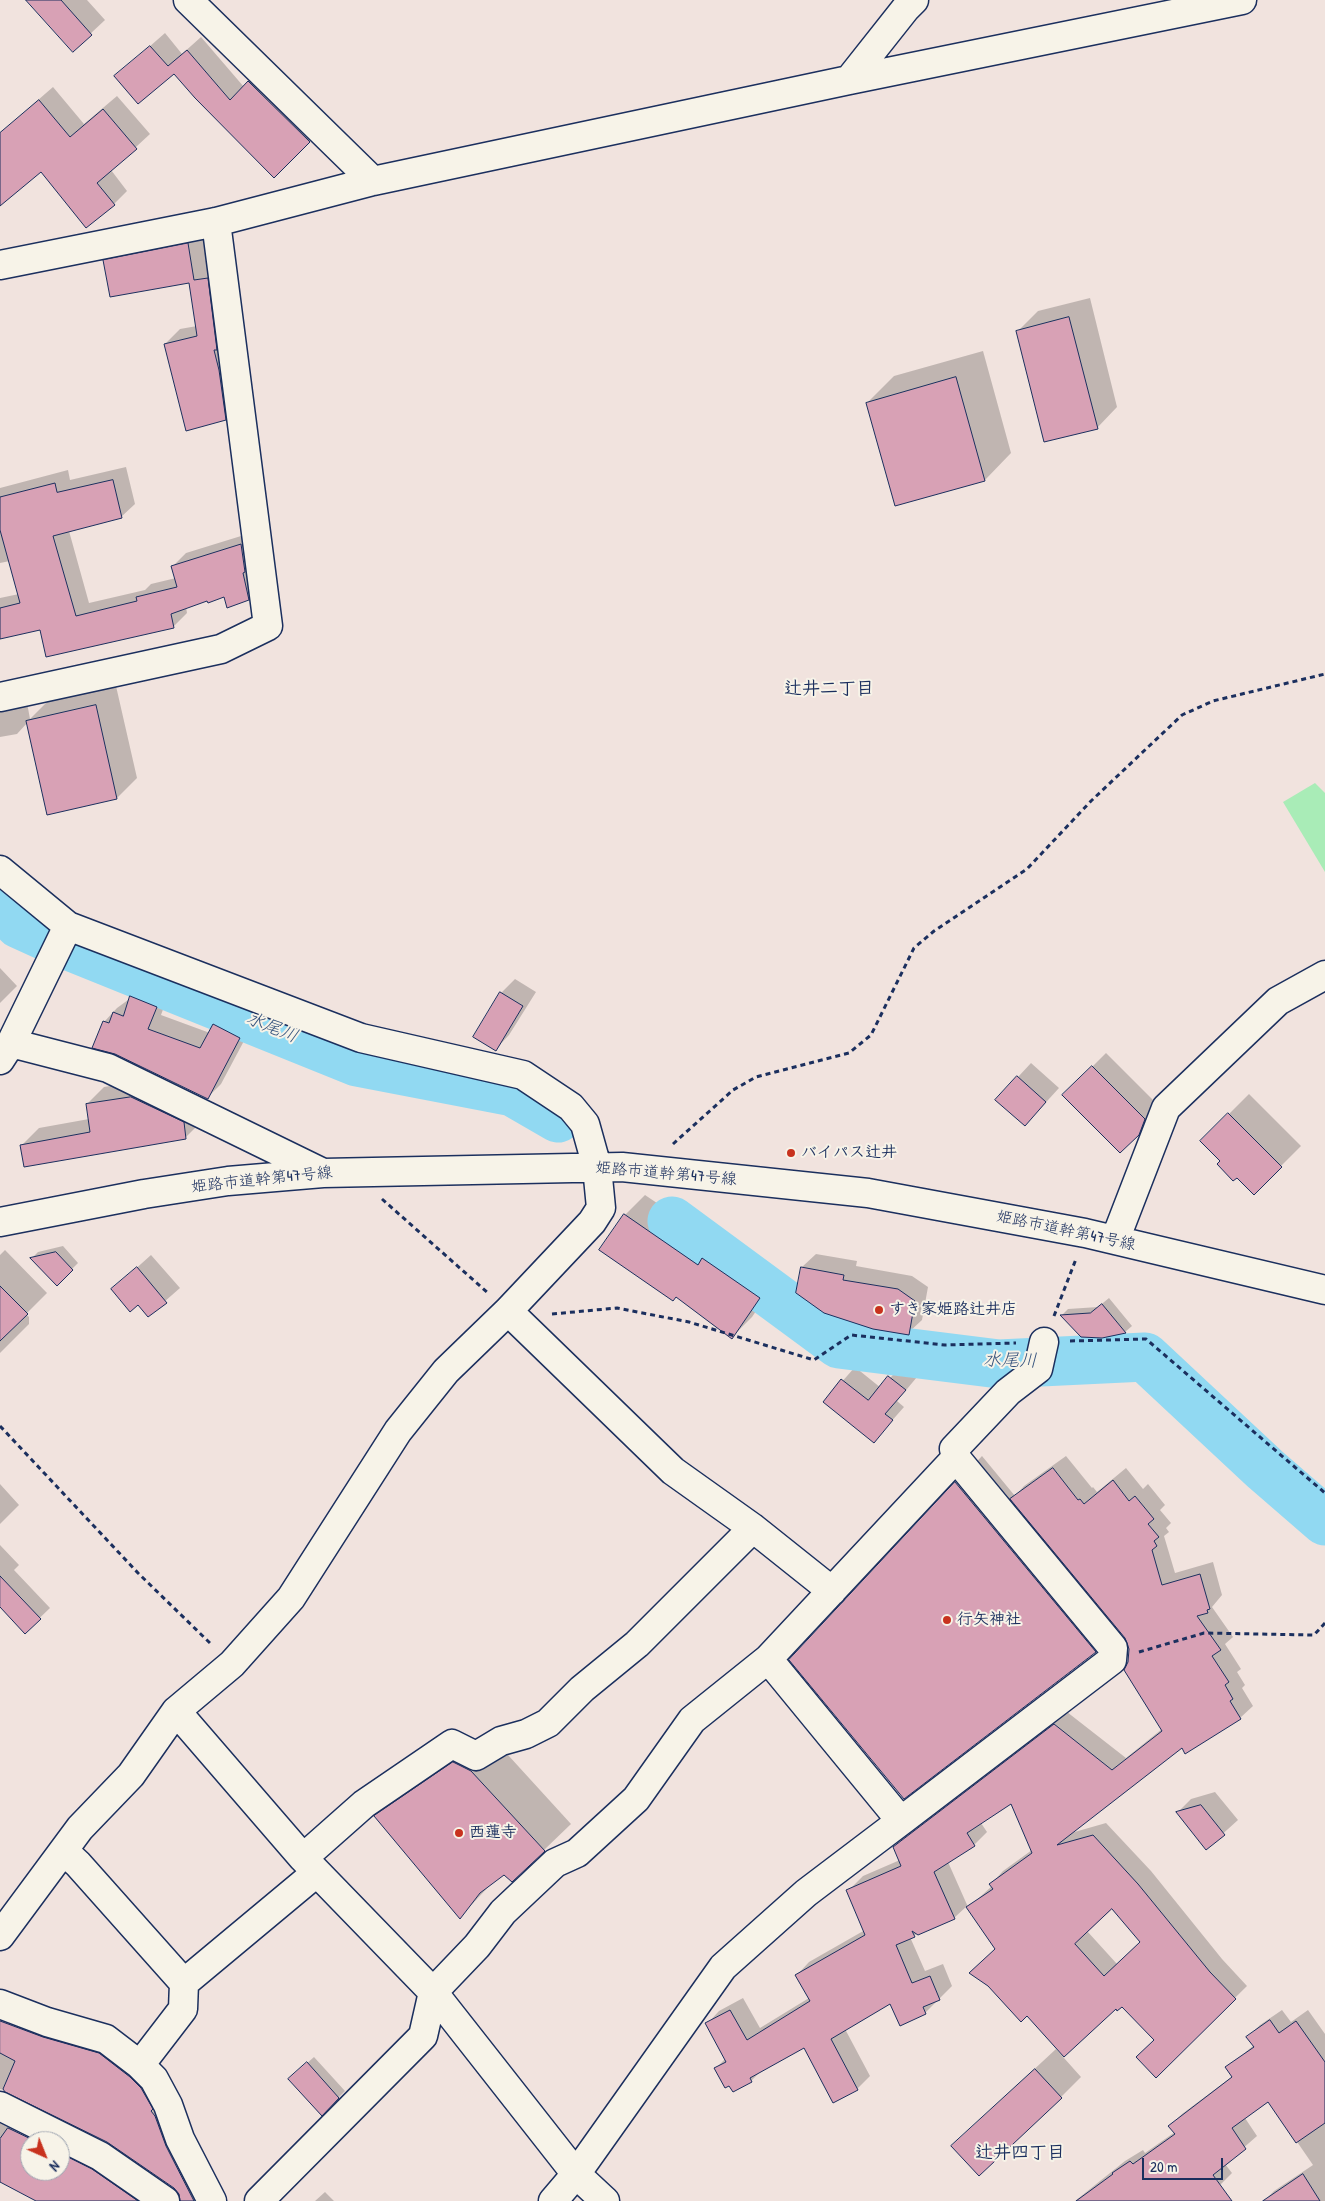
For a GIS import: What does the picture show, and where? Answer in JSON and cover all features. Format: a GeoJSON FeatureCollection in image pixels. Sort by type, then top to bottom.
{"type":"FeatureCollection","features":[{"type":"Feature","properties":{"kind":"street"},"geometry":{"type":"LineString","coordinates":[[188,0],[373,181]]}},
{"type":"Feature","properties":{"kind":"street"},"geometry":{"type":"LineString","coordinates":[[849,80],[914,0]]}},
{"type":"Feature","properties":{"kind":"street"},"geometry":{"type":"LineString","coordinates":[[0,265],[216,222],[373,181],[849,80],[1242,0]]}},
{"type":"Feature","properties":{"kind":"street"},"geometry":{"type":"LineString","coordinates":[[0,697],[221,648],[268,626],[216,222]]}},
{"type":"Feature","properties":{"kind":"street"},"geometry":{"type":"LineString","coordinates":[[0,870],[68,926],[361,1038],[524,1076],[571,1107],[585,1124],[597,1167],[601,1208],[592,1222],[508,1311],[446,1371],[398,1431],[291,1598],[232,1664],[176,1711],[131,1775],[80,1828],[0,1936]]}},
{"type":"Feature","properties":{"kind":"street"},"geometry":{"type":"LineString","coordinates":[[68,926],[5,1051],[108,1068],[323,1173]]}},
{"type":"Feature","properties":{"kind":"street"},"geometry":{"type":"LineString","coordinates":[[1115,1240],[1166,1108],[1278,1001],[1325,975]]}},
{"type":"Feature","properties":{"kind":"street","name":"姫路市道幹第47号線"},"geometry":{"type":"LineString","coordinates":[[0,1222],[144,1194],[228,1181],[323,1173],[597,1167],[645,1170],[868,1193],[1085,1233],[1325,1290]]}},
{"type":"Feature","properties":{"kind":"street"},"geometry":{"type":"LineString","coordinates":[[508,1311],[673,1471],[753,1528],[832,1591]]}},
{"type":"Feature","properties":{"kind":"street"},"geometry":{"type":"LineString","coordinates":[[553,2201],[576,2174],[723,1967],[806,1894],[900,1820],[1112,1660],[1113,1648],[956,1458],[954,1449],[1008,1392],[1042,1352]]}},
{"type":"Feature","properties":{"kind":"street"},"geometry":{"type":"LineString","coordinates":[[259,2201],[423,2036],[433,1992],[477,1946],[503,1912],[555,1863],[577,1853],[636,1799],[692,1720],[768,1659],[956,1458]]}},
{"type":"Feature","properties":{"kind":"street"},"geometry":{"type":"LineString","coordinates":[[184,1983],[310,1865],[364,1804],[452,1744],[476,1756],[501,1741],[526,1734],[548,1722],[582,1689],[637,1644],[753,1528]]}},
{"type":"Feature","properties":{"kind":"street"},"geometry":{"type":"LineString","coordinates":[[768,1659],[900,1820]]}},
{"type":"Feature","properties":{"kind":"street"},"geometry":{"type":"LineString","coordinates":[[176,1711],[310,1865],[433,1992],[576,2174],[605,2201]]}},
{"type":"Feature","properties":{"kind":"street"},"geometry":{"type":"LineString","coordinates":[[64,1851],[78,1864],[184,1983],[183,2009],[140,2065]]}},
{"type":"Feature","properties":{"kind":"street"},"geometry":{"type":"LineString","coordinates":[[0,2004],[47,2022],[106,2039],[140,2065],[154,2079],[168,2106],[180,2139],[212,2201]]}},
{"type":"Feature","properties":{"kind":"street"},"geometry":{"type":"LineString","coordinates":[[0,2106],[100,2156],[165,2201]]}},
{"type":"Feature","properties":{"kind":"path"},"geometry":{"type":"LineString","coordinates":[[645,1170],[733,1090],[756,1077],[849,1053],[864,1041],[871,1035],[914,948],[934,931],[1027,870],[1091,801],[1182,715],[1214,701],[1325,674]]}},
{"type":"Feature","properties":{"kind":"path"},"geometry":{"type":"LineString","coordinates":[[352,1172],[508,1311]]}},
{"type":"Feature","properties":{"kind":"path"},"geometry":{"type":"LineString","coordinates":[[1042,1352],[1085,1233]]}},
{"type":"Feature","properties":{"kind":"path"},"geometry":{"type":"LineString","coordinates":[[551,1314],[617,1308],[689,1322],[814,1360],[851,1335],[944,1345],[1042,1352],[1146,1339],[1325,1493]]}},
{"type":"Feature","properties":{"kind":"path"},"geometry":{"type":"LineString","coordinates":[[0,1426],[138,1572],[232,1664]]}},
{"type":"Feature","properties":{"kind":"path"},"geometry":{"type":"LineString","coordinates":[[1112,1660],[1204,1633],[1314,1635],[1325,1623]]}},
{"type":"Feature","properties":{"kind":"green space"},"geometry":{"type":"Polygon","coordinates":[[[1315,783],[1325,793],[1325,872],[1283,802],[1315,783]]]}},
{"type":"Feature","properties":{"kind":"building"},"geometry":{"type":"Polygon","coordinates":[[[26,0],[61,0],[92,35],[73,52],[26,0]]]}},
{"type":"Feature","properties":{"kind":"building"},"geometry":{"type":"Polygon","coordinates":[[[150,46],[168,66],[187,50],[230,100],[248,81],[310,142],[274,178],[174,74],[138,104],[114,76],[150,46]]]}},
{"type":"Feature","properties":{"kind":"building"},"geometry":{"type":"Polygon","coordinates":[[[39,100],[70,137],[103,109],[137,149],[97,183],[115,205],[86,228],[41,172],[0,206],[0,133],[39,100]]]}},
{"type":"Feature","properties":{"kind":"building"},"geometry":{"type":"Polygon","coordinates":[[[188,243],[194,280],[208,278],[217,350],[214,350],[219,370],[226,420],[186,431],[164,344],[197,336],[189,283],[110,297],[103,260],[188,243]]]}},
{"type":"Feature","properties":{"kind":"building"},"geometry":{"type":"Polygon","coordinates":[[[1069,317],[1098,429],[1044,442],[1016,331],[1069,317]]]}},
{"type":"Feature","properties":{"kind":"building"},"geometry":{"type":"Polygon","coordinates":[[[956,377],[985,481],[895,506],[866,403],[956,377]]]}},
{"type":"Feature","properties":{"kind":"building"},"geometry":{"type":"Polygon","coordinates":[[[113,480],[122,518],[53,536],[76,616],[137,601],[136,597],[177,587],[171,566],[241,544],[245,572],[243,573],[249,600],[227,608],[224,597],[208,603],[207,601],[171,614],[174,628],[46,657],[40,630],[0,639],[0,608],[20,603],[0,530],[0,497],[55,483],[57,492],[113,480]]]}},
{"type":"Feature","properties":{"kind":"building"},"geometry":{"type":"Polygon","coordinates":[[[96,705],[117,799],[47,815],[26,721],[96,705]]]}},
{"type":"Feature","properties":{"kind":"building"},"geometry":{"type":"Polygon","coordinates":[[[500,992],[523,1006],[496,1051],[473,1037],[500,992]]]}},
{"type":"Feature","properties":{"kind":"building"},"geometry":{"type":"Polygon","coordinates":[[[130,996],[157,1007],[148,1029],[200,1048],[213,1024],[240,1038],[208,1099],[115,1054],[92,1048],[103,1021],[109,1023],[113,1012],[123,1016],[130,996]]]}},
{"type":"Feature","properties":{"kind":"building"},"geometry":{"type":"Polygon","coordinates":[[[1092,1066],[1145,1119],[1139,1135],[1120,1153],[1062,1095],[1092,1066]]]}},
{"type":"Feature","properties":{"kind":"building"},"geometry":{"type":"Polygon","coordinates":[[[1017,1076],[1046,1102],[1025,1126],[995,1100],[1017,1076]]]}},
{"type":"Feature","properties":{"kind":"building"},"geometry":{"type":"Polygon","coordinates":[[[131,1097],[184,1122],[186,1139],[24,1167],[20,1145],[90,1132],[86,1104],[131,1097]]]}},
{"type":"Feature","properties":{"kind":"building"},"geometry":{"type":"Polygon","coordinates":[[[1228,1113],[1282,1167],[1254,1195],[1237,1178],[1233,1181],[1217,1164],[1220,1161],[1200,1141],[1228,1113]]]}},
{"type":"Feature","properties":{"kind":"building"},"geometry":{"type":"Polygon","coordinates":[[[624,1214],[698,1265],[702,1258],[760,1298],[732,1339],[676,1297],[673,1301],[599,1250],[624,1214]]]}},
{"type":"Feature","properties":{"kind":"building"},"geometry":{"type":"Polygon","coordinates":[[[56,1252],[73,1270],[57,1286],[30,1258],[56,1252]]]}},
{"type":"Feature","properties":{"kind":"building"},"geometry":{"type":"Polygon","coordinates":[[[137,1267],[167,1303],[148,1317],[138,1305],[130,1312],[111,1289],[137,1267]]]}},
{"type":"Feature","properties":{"kind":"building","name":"すき家姫路辻井店"},"geometry":{"type":"Polygon","coordinates":[[[801,1267],[844,1275],[843,1280],[898,1289],[915,1301],[909,1335],[873,1329],[824,1313],[796,1293],[801,1267]]]}},
{"type":"Feature","properties":{"kind":"building"},"geometry":{"type":"Polygon","coordinates":[[[0,1286],[28,1314],[0,1341],[0,1286]]]}},
{"type":"Feature","properties":{"kind":"building"},"geometry":{"type":"Polygon","coordinates":[[[1102,1304],[1126,1333],[1102,1338],[1081,1337],[1060,1315],[1090,1313],[1102,1304]]]}},
{"type":"Feature","properties":{"kind":"building"},"geometry":{"type":"Polygon","coordinates":[[[888,1376],[906,1390],[885,1414],[893,1420],[874,1443],[823,1402],[841,1379],[868,1400],[888,1376]]]}},
{"type":"Feature","properties":{"kind":"building"},"geometry":{"type":"Polygon","coordinates":[[[1053,1468],[1078,1500],[1080,1499],[1084,1504],[1113,1480],[1129,1501],[1135,1496],[1154,1519],[1148,1524],[1159,1537],[1154,1541],[1157,1546],[1152,1550],[1162,1585],[1200,1574],[1210,1609],[1207,1610],[1208,1613],[1197,1616],[1221,1650],[1212,1656],[1229,1682],[1225,1685],[1233,1699],[1230,1701],[1241,1719],[1185,1754],[1182,1748],[1057,1845],[1093,1835],[1138,1884],[1210,1972],[1236,1999],[1156,2078],[1136,2057],[1154,2040],[1122,2007],[1117,2011],[1116,2009],[1064,2057],[1027,2016],[1021,2022],[988,1986],[969,1973],[995,1949],[966,1907],[993,1889],[989,1884],[1032,1853],[1011,1804],[967,1833],[975,1846],[934,1872],[955,1919],[918,1935],[912,1931],[915,1937],[896,1945],[912,1983],[930,1976],[940,2000],[923,2007],[926,2014],[900,2026],[890,2004],[831,2039],[858,2090],[833,2103],[804,2048],[750,2078],[752,2082],[733,2092],[729,2086],[725,2088],[714,2068],[726,2062],[705,2023],[730,2010],[747,2040],[810,2001],[795,1975],[865,1935],[846,1890],[901,1866],[893,1847],[1054,1724],[1112,1770],[1162,1731],[1124,1670],[1128,1662],[1129,1649],[1125,1638],[1010,1499],[1053,1468]],[[1112,1909],[1075,1944],[1104,1976],[1140,1942],[1112,1909]]]}},
{"type":"Feature","properties":{"kind":"building","name":"行矢神社"},"geometry":{"type":"Polygon","coordinates":[[[955,1482],[1096,1652],[904,1799],[789,1660],[955,1482]]]}},
{"type":"Feature","properties":{"kind":"building"},"geometry":{"type":"Polygon","coordinates":[[[0,1576],[41,1619],[25,1634],[0,1607],[0,1576]]]}},
{"type":"Feature","properties":{"kind":"building","name":"西蓮寺"},"geometry":{"type":"Polygon","coordinates":[[[453,1762],[471,1771],[545,1851],[512,1882],[504,1875],[480,1893],[460,1919],[374,1816],[453,1762]]]}},
{"type":"Feature","properties":{"kind":"building"},"geometry":{"type":"Polygon","coordinates":[[[1201,1805],[1225,1835],[1206,1850],[1176,1812],[1201,1805]]]}},
{"type":"Feature","properties":{"kind":"building"},"geometry":{"type":"Polygon","coordinates":[[[1270,2020],[1279,2033],[1296,2021],[1325,2062],[1325,2123],[1296,2143],[1268,2102],[1232,2128],[1246,2149],[1213,2175],[1232,2201],[1076,2201],[1112,2173],[1130,2161],[1133,2164],[1175,2134],[1168,2126],[1232,2077],[1225,2067],[1254,2047],[1246,2037],[1270,2020]]]}},
{"type":"Feature","properties":{"kind":"building"},"geometry":{"type":"Polygon","coordinates":[[[0,2021],[43,2037],[99,2053],[130,2077],[141,2088],[153,2109],[151,2111],[155,2116],[166,2146],[194,2201],[180,2201],[179,2194],[174,2188],[107,2142],[5,2092],[3,2089],[15,2061],[0,2053],[0,2021]]]}},
{"type":"Feature","properties":{"kind":"building"},"geometry":{"type":"Polygon","coordinates":[[[307,2062],[339,2098],[322,2116],[288,2079],[307,2062]]]}},
{"type":"Feature","properties":{"kind":"building"},"geometry":{"type":"Polygon","coordinates":[[[1035,2069],[1062,2098],[979,2176],[951,2146],[1035,2069]]]}},
{"type":"Feature","properties":{"kind":"building"},"geometry":{"type":"Polygon","coordinates":[[[8,2128],[20,2134],[20,2181],[70,2181],[70,2158],[92,2169],[138,2201],[36,2201],[0,2182],[0,2139],[8,2128]]]}},
{"type":"Feature","properties":{"kind":"building"},"geometry":{"type":"Polygon","coordinates":[[[1303,2174],[1320,2201],[1263,2201],[1303,2174]]]}},
{"type":"Feature","properties":{"kind":"waterway","name":"水尾川"},"geometry":{"type":"LineString","coordinates":[[0,903],[19,924],[52,939],[357,1062],[513,1092],[558,1118]]}},
{"type":"Feature","properties":{"kind":"waterway","name":"水尾川"},"geometry":{"type":"LineString","coordinates":[[672,1221],[839,1344],[999,1364],[1145,1357],[1265,1469],[1325,1521]]}},
{"type":"Feature","properties":{"kind":"place","name":"バイパス辻井"},"geometry":{"type":"Point","coordinates":[791,1153]}},
{"type":"Feature","properties":{"kind":"place","name":"すき家姫路辻井店"},"geometry":{"type":"Point","coordinates":[879,1310]}},
{"type":"Feature","properties":{"kind":"place","name":"行矢神社"},"geometry":{"type":"Point","coordinates":[947,1620]}},
{"type":"Feature","properties":{"kind":"place","name":"西蓮寺"},"geometry":{"type":"Point","coordinates":[459,1833]}},
{"type":"Feature","properties":{"kind":"district","name":"辻井二丁目"},"geometry":{"type":"Point","coordinates":[829,689]}},
{"type":"Feature","properties":{"kind":"district","name":"辻井四丁目"},"geometry":{"type":"Point","coordinates":[1020,2153]}}]}
